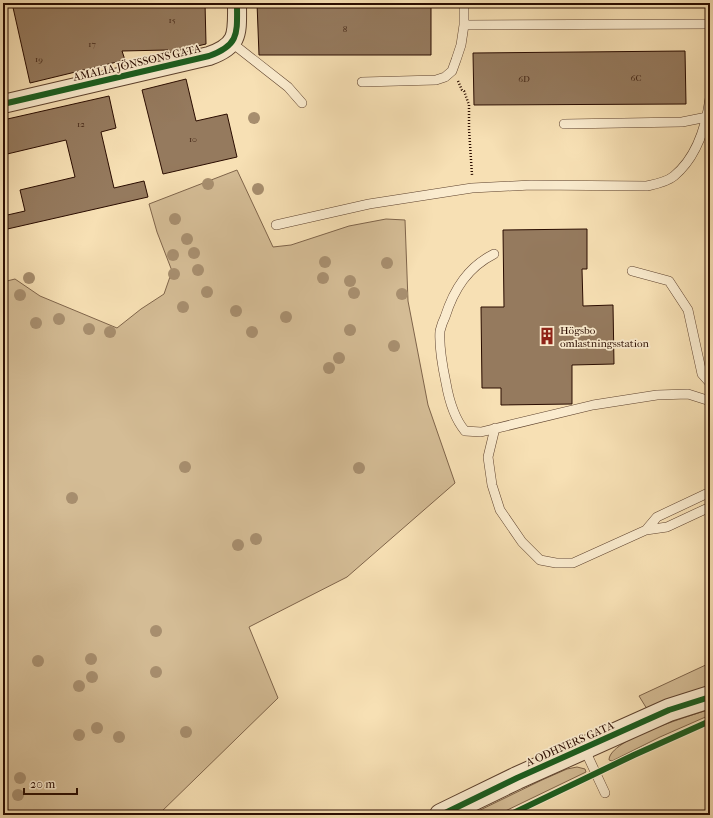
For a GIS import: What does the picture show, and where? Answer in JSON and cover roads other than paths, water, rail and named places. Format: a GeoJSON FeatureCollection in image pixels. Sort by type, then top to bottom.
{"type":"FeatureCollection","features":[{"type":"Feature","properties":{"kind":"street"},"geometry":{"type":"LineString","coordinates":[[232,44],[237,29],[237,3]]}},
{"type":"Feature","properties":{"kind":"street","name":"AMALIA JÖNSSONS GATA"},"geometry":{"type":"LineString","coordinates":[[3,104],[208,56],[222,52],[232,44]]}},
{"type":"Feature","properties":{"kind":"street","name":"A ODHNERS GATA"},"geometry":{"type":"LineString","coordinates":[[441,815],[669,710],[710,697]]}},
{"type":"Feature","properties":{"kind":"lane"},"geometry":{"type":"LineString","coordinates":[[362,82],[436,80],[445,77],[452,71],[461,45],[464,24],[464,3]]}},
{"type":"Feature","properties":{"kind":"lane"},"geometry":{"type":"LineString","coordinates":[[464,24],[710,24]]}},
{"type":"Feature","properties":{"kind":"lane"},"geometry":{"type":"LineString","coordinates":[[232,44],[288,87],[302,103]]}},
{"type":"Feature","properties":{"kind":"lane"},"geometry":{"type":"LineString","coordinates":[[276,225],[369,204],[472,188],[531,184],[641,186],[661,182],[673,177],[689,160],[699,140],[707,117],[710,98]]}},
{"type":"Feature","properties":{"kind":"lane"},"geometry":{"type":"LineString","coordinates":[[564,124],[682,122],[707,117]]}},
{"type":"Feature","properties":{"kind":"lane"},"geometry":{"type":"LineString","coordinates":[[494,254],[483,260],[466,275],[450,300],[440,331],[442,366],[448,394],[457,422],[465,431],[481,432],[593,405],[657,395],[688,394],[710,401]]}},
{"type":"Feature","properties":{"kind":"lane"},"geometry":{"type":"LineString","coordinates":[[632,271],[669,281],[688,310],[702,374],[710,383]]}},
{"type":"Feature","properties":{"kind":"lane"},"geometry":{"type":"LineString","coordinates":[[495,428],[488,457],[492,485],[500,510],[522,542],[540,560],[556,563],[573,563],[646,530],[667,527],[710,506]]}},
{"type":"Feature","properties":{"kind":"lane"},"geometry":{"type":"LineString","coordinates":[[646,530],[657,517],[710,492]]}},
{"type":"Feature","properties":{"kind":"lane"},"geometry":{"type":"LineString","coordinates":[[584,748],[604,793]]}},
{"type":"Feature","properties":{"kind":"place","name":"Högsbo omlastningsstation"},"geometry":{"type":"Point","coordinates":[547,336]}}]}
